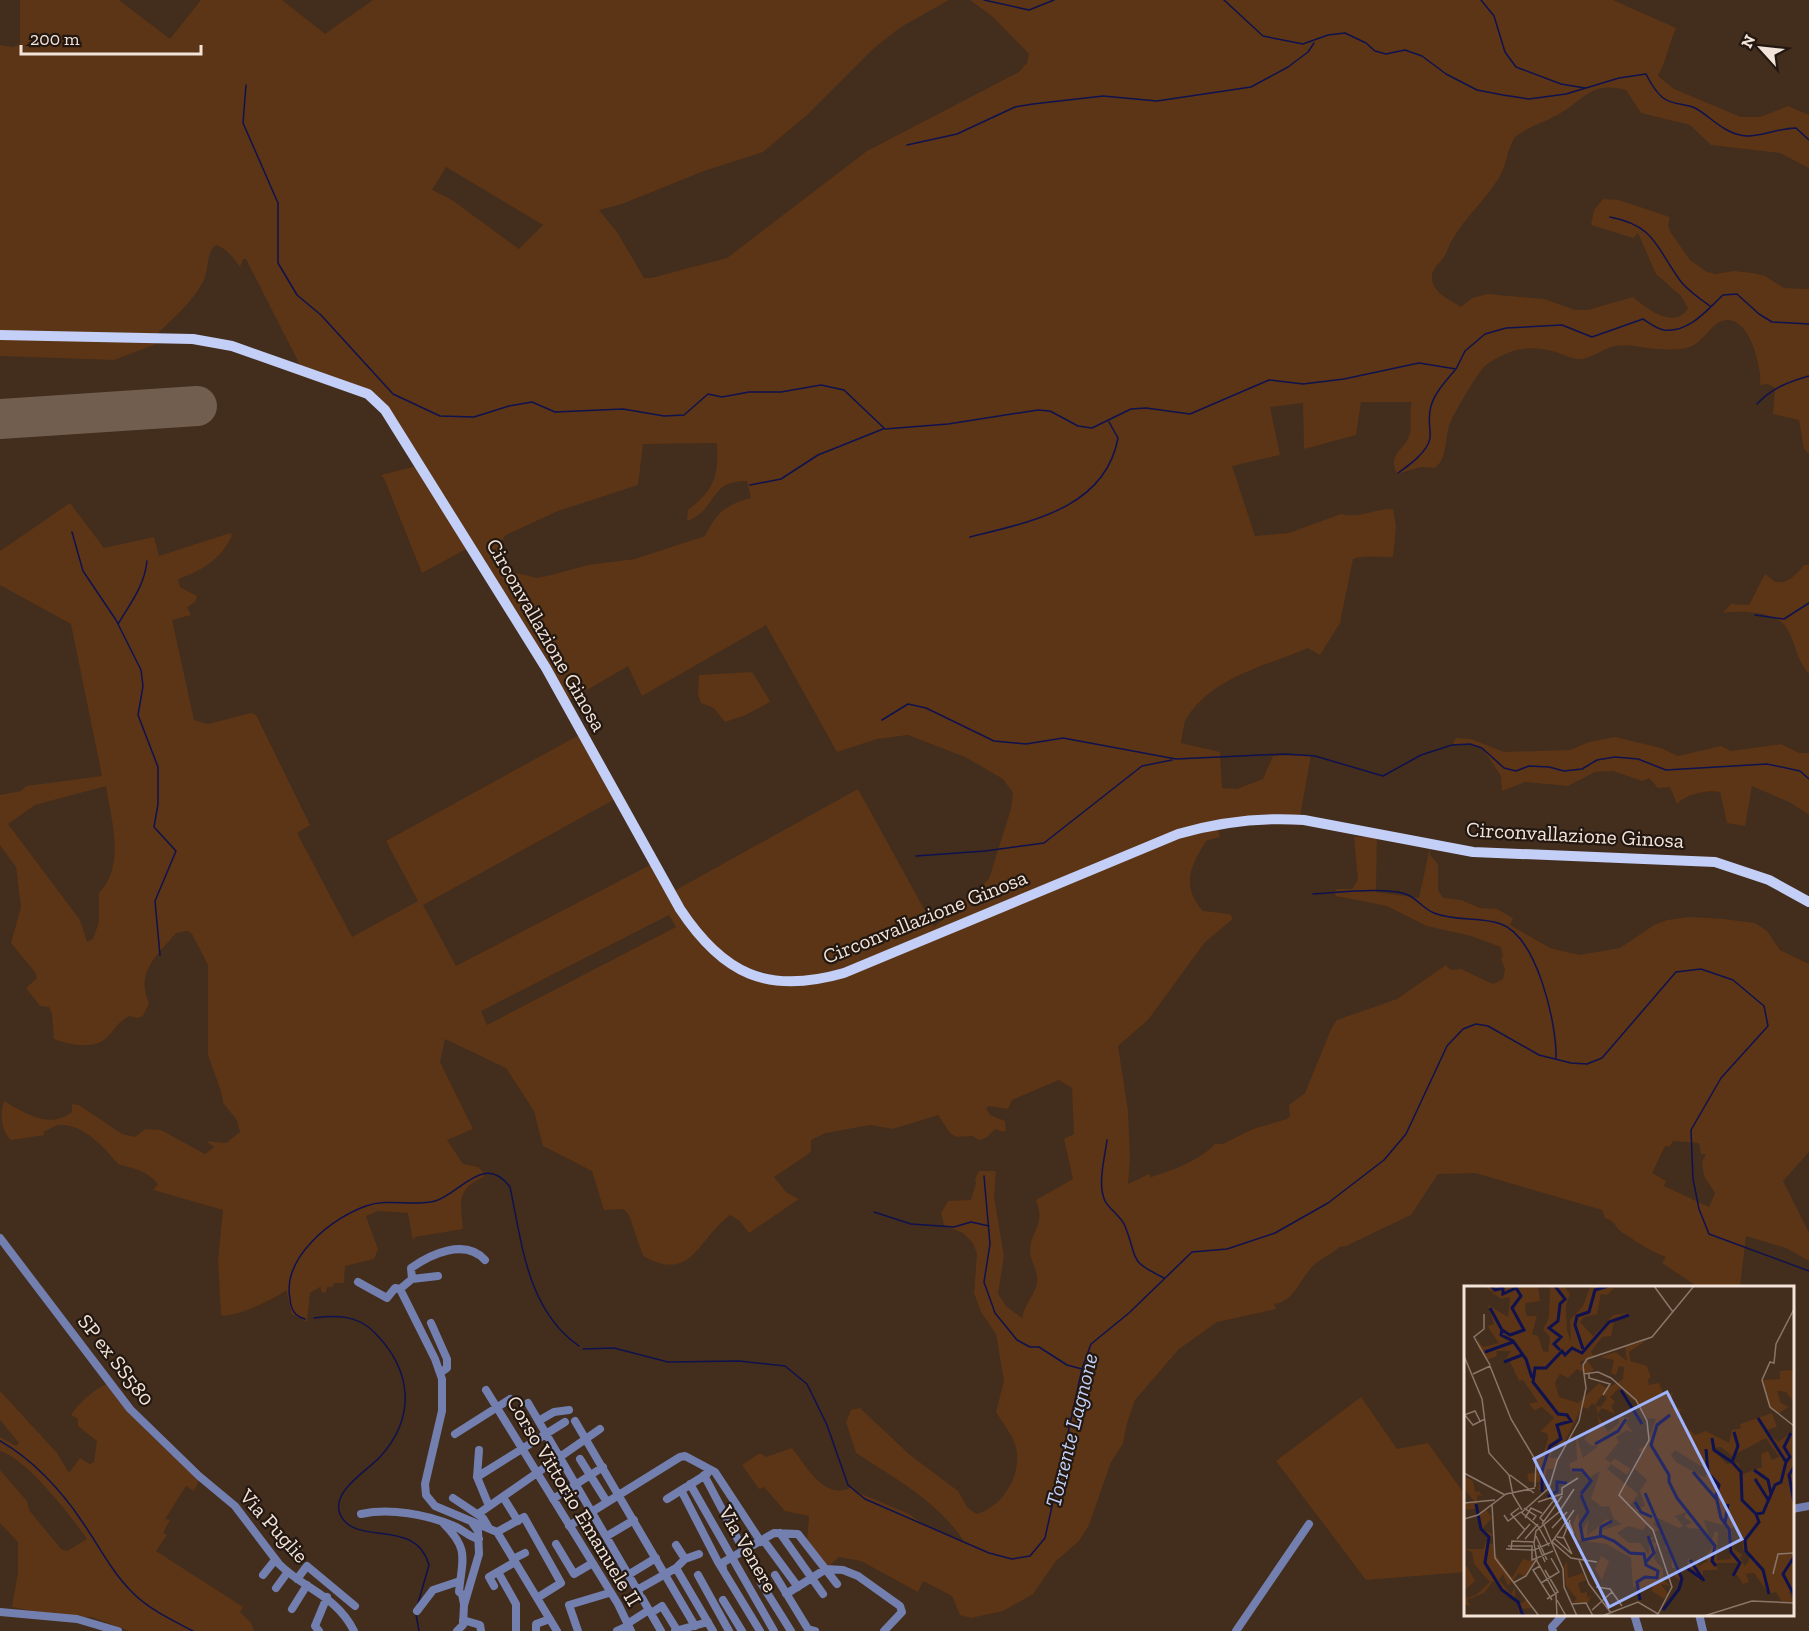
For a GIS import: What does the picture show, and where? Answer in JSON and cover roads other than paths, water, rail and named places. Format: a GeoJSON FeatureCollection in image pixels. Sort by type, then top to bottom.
{"type":"FeatureCollection","features":[{"type":"Feature","properties":{"kind":"main road","name":"Circonvallazione Ginosa"},"geometry":{"type":"LineString","coordinates":[[0,335],[193,339],[232,346],[269,357],[368,394],[386,410],[523,630],[698,937],[719,958],[764,979],[793,983],[818,981],[844,973],[1169,837],[1210,825],[1246,820],[1304,820],[1473,852],[1715,862],[1769,880],[1809,902]]}},
{"type":"Feature","properties":{"kind":"street","name":"SP ex SS580"},"geometry":{"type":"LineString","coordinates":[[0,1238],[130,1409],[218,1492]]}},
{"type":"Feature","properties":{"kind":"street"},"geometry":{"type":"LineString","coordinates":[[412,1279],[411,1268],[435,1254],[457,1248],[474,1251],[485,1260]]}},
{"type":"Feature","properties":{"kind":"street"},"geometry":{"type":"LineString","coordinates":[[358,1282],[387,1298],[395,1288],[400,1289],[412,1279],[438,1276]]}},
{"type":"Feature","properties":{"kind":"street"},"geometry":{"type":"LineString","coordinates":[[400,1289],[440,1374],[442,1411],[425,1484],[426,1495],[435,1506],[473,1524],[493,1530],[521,1519]]}},
{"type":"Feature","properties":{"kind":"street"},"geometry":{"type":"LineString","coordinates":[[431,1323],[447,1359],[447,1368],[440,1374]]}},
{"type":"Feature","properties":{"kind":"street","name":"Corso Vittorio Emanuele II"},"geometry":{"type":"LineString","coordinates":[[486,1390],[628,1627]]}},
{"type":"Feature","properties":{"kind":"street"},"geometry":{"type":"LineString","coordinates":[[455,1434],[510,1398]]}},
{"type":"Feature","properties":{"kind":"street"},"geometry":{"type":"LineString","coordinates":[[528,1403],[561,1455],[661,1631]]}},
{"type":"Feature","properties":{"kind":"street"},"geometry":{"type":"LineString","coordinates":[[540,1420],[555,1412],[570,1410]]}},
{"type":"Feature","properties":{"kind":"street"},"geometry":{"type":"LineString","coordinates":[[575,1421],[656,1558],[693,1628]]}},
{"type":"Feature","properties":{"kind":"street"},"geometry":{"type":"LineString","coordinates":[[477,1477],[565,1422]]}},
{"type":"Feature","properties":{"kind":"street"},"geometry":{"type":"LineString","coordinates":[[526,1425],[537,1440]]}},
{"type":"Feature","properties":{"kind":"street"},"geometry":{"type":"LineString","coordinates":[[478,1514],[600,1429]]}},
{"type":"Feature","properties":{"kind":"street"},"geometry":{"type":"LineString","coordinates":[[479,1450],[477,1477],[489,1506]]}},
{"type":"Feature","properties":{"kind":"street"},"geometry":{"type":"LineString","coordinates":[[569,1526],[680,1457],[692,1458],[713,1470],[762,1542],[798,1587]]}},
{"type":"Feature","properties":{"kind":"street"},"geometry":{"type":"LineString","coordinates":[[580,1459],[607,1502]]}},
{"type":"Feature","properties":{"kind":"street"},"geometry":{"type":"LineString","coordinates":[[553,1499],[603,1467]]}},
{"type":"Feature","properties":{"kind":"street"},"geometry":{"type":"LineString","coordinates":[[668,1498],[713,1470]]}},
{"type":"Feature","properties":{"kind":"street"},"geometry":{"type":"LineString","coordinates":[[705,1475],[744,1551]]}},
{"type":"Feature","properties":{"kind":"street","name":"Via Venere"},"geometry":{"type":"LineString","coordinates":[[690,1484],[774,1631]]}},
{"type":"Feature","properties":{"kind":"street"},"geometry":{"type":"LineString","coordinates":[[681,1490],[723,1572],[760,1631]]}},
{"type":"Feature","properties":{"kind":"street","name":"Via Puglie"},"geometry":{"type":"LineString","coordinates":[[218,1492],[246,1517],[275,1560],[287,1573],[327,1597],[343,1613],[354,1631]]}},
{"type":"Feature","properties":{"kind":"street"},"geometry":{"type":"LineString","coordinates":[[502,1497],[521,1519],[561,1583],[537,1598]]}},
{"type":"Feature","properties":{"kind":"street"},"geometry":{"type":"LineString","coordinates":[[453,1498],[478,1514],[493,1530],[557,1631]]}},
{"type":"Feature","properties":{"kind":"street"},"geometry":{"type":"LineString","coordinates":[[1794,1509],[1809,1506]]}},
{"type":"Feature","properties":{"kind":"street"},"geometry":{"type":"LineString","coordinates":[[361,1514],[379,1510],[427,1516],[459,1528],[471,1538],[479,1539]]}},
{"type":"Feature","properties":{"kind":"street"},"geometry":{"type":"LineString","coordinates":[[607,1536],[634,1520]]}},
{"type":"Feature","properties":{"kind":"street"},"geometry":{"type":"LineString","coordinates":[[442,1523],[459,1539],[464,1555],[459,1593],[462,1594],[464,1605],[463,1620],[457,1631]]}},
{"type":"Feature","properties":{"kind":"street"},"geometry":{"type":"LineString","coordinates":[[464,1605],[477,1565],[479,1539],[473,1524]]}},
{"type":"Feature","properties":{"kind":"street"},"geometry":{"type":"LineString","coordinates":[[1236,1631],[1309,1524]]}},
{"type":"Feature","properties":{"kind":"street"},"geometry":{"type":"LineString","coordinates":[[723,1572],[722,1563],[774,1533],[798,1534],[837,1584]]}},
{"type":"Feature","properties":{"kind":"street"},"geometry":{"type":"LineString","coordinates":[[780,1533],[823,1594]]}},
{"type":"Feature","properties":{"kind":"street"},"geometry":{"type":"LineString","coordinates":[[556,1544],[574,1574],[591,1564]]}},
{"type":"Feature","properties":{"kind":"street"},"geometry":{"type":"LineString","coordinates":[[676,1545],[685,1559]]}},
{"type":"Feature","properties":{"kind":"street"},"geometry":{"type":"LineString","coordinates":[[494,1586],[489,1577],[525,1553]]}},
{"type":"Feature","properties":{"kind":"street"},"geometry":{"type":"LineString","coordinates":[[639,1593],[676,1568],[685,1559],[699,1554]]}},
{"type":"Feature","properties":{"kind":"street"},"geometry":{"type":"LineString","coordinates":[[628,1575],[656,1558]]}},
{"type":"Feature","properties":{"kind":"street"},"geometry":{"type":"LineString","coordinates":[[263,1575],[275,1560]]}},
{"type":"Feature","properties":{"kind":"street"},"geometry":{"type":"LineString","coordinates":[[297,1579],[308,1566],[355,1606]]}},
{"type":"Feature","properties":{"kind":"street"},"geometry":{"type":"LineString","coordinates":[[676,1568],[708,1623],[715,1631],[728,1629],[698,1575]]}},
{"type":"Feature","properties":{"kind":"street"},"geometry":{"type":"LineString","coordinates":[[750,1589],[785,1569]]}},
{"type":"Feature","properties":{"kind":"street"},"geometry":{"type":"LineString","coordinates":[[786,1594],[826,1569],[843,1570],[858,1576],[900,1606],[902,1612],[884,1631]]}},
{"type":"Feature","properties":{"kind":"street"},"geometry":{"type":"LineString","coordinates":[[498,1572],[516,1604],[516,1631]]}},
{"type":"Feature","properties":{"kind":"street"},"geometry":{"type":"LineString","coordinates":[[276,1588],[287,1573]]}},
{"type":"Feature","properties":{"kind":"street"},"geometry":{"type":"LineString","coordinates":[[775,1575],[808,1629],[815,1631]]}},
{"type":"Feature","properties":{"kind":"street"},"geometry":{"type":"LineString","coordinates":[[417,1611],[437,1588],[460,1581]]}},
{"type":"Feature","properties":{"kind":"street"},"geometry":{"type":"LineString","coordinates":[[761,1583],[790,1631]]}},
{"type":"Feature","properties":{"kind":"street"},"geometry":{"type":"LineString","coordinates":[[292,1609],[307,1585]]}},
{"type":"Feature","properties":{"kind":"street"},"geometry":{"type":"LineString","coordinates":[[578,1631],[569,1605],[609,1593]]}},
{"type":"Feature","properties":{"kind":"street"},"geometry":{"type":"LineString","coordinates":[[319,1631],[315,1626],[327,1597]]}},
{"type":"Feature","properties":{"kind":"street"},"geometry":{"type":"LineString","coordinates":[[723,1600],[742,1631]]}},
{"type":"Feature","properties":{"kind":"street"},"geometry":{"type":"LineString","coordinates":[[761,1608],[773,1601]]}},
{"type":"Feature","properties":{"kind":"street"},"geometry":{"type":"LineString","coordinates":[[617,1631],[628,1627],[650,1611],[662,1606],[676,1631],[708,1623]]}},
{"type":"Feature","properties":{"kind":"street"},"geometry":{"type":"LineString","coordinates":[[0,1612],[77,1619],[118,1631]]}},
{"type":"Feature","properties":{"kind":"street"},"geometry":{"type":"LineString","coordinates":[[1552,1631],[1552,1627],[1562,1616]]}},
{"type":"Feature","properties":{"kind":"street"},"geometry":{"type":"LineString","coordinates":[[1635,1616],[1639,1631]]}},
{"type":"Feature","properties":{"kind":"street"},"geometry":{"type":"LineString","coordinates":[[1700,1616],[1704,1631]]}},
{"type":"Feature","properties":{"kind":"street"},"geometry":{"type":"LineString","coordinates":[[536,1627],[550,1619]]}},
{"type":"Feature","properties":{"kind":"street"},"geometry":{"type":"LineString","coordinates":[[463,1620],[480,1625],[481,1631]]}},
{"type":"Feature","properties":{"kind":"waterway"},"geometry":{"type":"LineString","coordinates":[[984,0],[1029,10],[1054,0]]}},
{"type":"Feature","properties":{"kind":"waterway"},"geometry":{"type":"LineString","coordinates":[[1224,0],[1263,36],[1303,44],[1328,35],[1345,33],[1366,43],[1375,51],[1386,54],[1405,50],[1422,56],[1446,74],[1477,90],[1529,99],[1566,94],[1619,78],[1646,74],[1659,95],[1666,100],[1697,109],[1720,126],[1739,135],[1751,136],[1796,128],[1809,140]]}},
{"type":"Feature","properties":{"kind":"waterway"},"geometry":{"type":"LineString","coordinates":[[1481,0],[1494,16],[1505,52],[1516,67],[1561,84],[1585,88]]}},
{"type":"Feature","properties":{"kind":"waterway"},"geometry":{"type":"LineString","coordinates":[[907,145],[957,134],[1015,107],[1103,96],[1157,101],[1251,87],[1288,67],[1308,52],[1314,43]]}},
{"type":"Feature","properties":{"kind":"waterway"},"geometry":{"type":"LineString","coordinates":[[246,85],[243,123],[278,203],[278,263],[297,295],[321,315],[393,394],[440,416],[474,417],[509,406],[532,402],[555,412],[623,409],[664,416],[684,415],[708,394],[722,397],[749,392],[781,392],[821,385],[844,390],[885,429],[948,424],[1038,410],[1050,411],[1078,426],[1092,428],[1131,409],[1146,408],[1190,414],[1269,380],[1303,384],[1344,379],[1419,363],[1456,369],[1465,351],[1485,334],[1506,328],[1562,325],[1592,337],[1643,319],[1661,329],[1673,330],[1682,328],[1697,319],[1723,295],[1737,294],[1759,314],[1772,322],[1809,324]]}},
{"type":"Feature","properties":{"kind":"waterway"},"geometry":{"type":"LineString","coordinates":[[1610,217],[1626,221],[1647,233],[1682,283],[1710,306]]}},
{"type":"Feature","properties":{"kind":"waterway"},"geometry":{"type":"LineString","coordinates":[[1398,473],[1426,448],[1430,438],[1431,406],[1435,396],[1455,370]]}},
{"type":"Feature","properties":{"kind":"waterway"},"geometry":{"type":"LineString","coordinates":[[1757,404],[1781,386],[1809,376]]}},
{"type":"Feature","properties":{"kind":"waterway"},"geometry":{"type":"LineString","coordinates":[[970,537],[1039,518],[1081,497],[1098,481],[1110,462],[1118,438],[1109,422]]}},
{"type":"Feature","properties":{"kind":"waterway"},"geometry":{"type":"LineString","coordinates":[[750,485],[781,479],[818,455],[883,429]]}},
{"type":"Feature","properties":{"kind":"waterway"},"geometry":{"type":"LineString","coordinates":[[72,532],[83,571],[116,620],[141,670],[143,686],[138,715],[158,767],[158,804],[154,827],[176,851],[155,901],[160,955]]}},
{"type":"Feature","properties":{"kind":"waterway"},"geometry":{"type":"LineString","coordinates":[[118,624],[140,587],[147,561]]}},
{"type":"Feature","properties":{"kind":"waterway"},"geometry":{"type":"LineString","coordinates":[[1755,615],[1784,619],[1809,603]]}},
{"type":"Feature","properties":{"kind":"waterway"},"geometry":{"type":"LineString","coordinates":[[882,720],[908,704],[926,708],[994,741],[1026,744],[1063,738],[1176,759],[1285,754],[1315,756],[1383,776],[1421,755],[1452,745],[1470,744],[1482,748],[1504,768],[1516,771],[1529,766],[1549,767],[1564,771],[1582,769],[1597,760],[1615,757],[1638,759],[1666,770],[1767,764],[1800,771],[1809,779]]}},
{"type":"Feature","properties":{"kind":"waterway"},"geometry":{"type":"LineString","coordinates":[[916,856],[985,851],[1044,843],[1142,766],[1172,760]]}},
{"type":"Feature","properties":{"kind":"waterway"},"geometry":{"type":"LineString","coordinates":[[1313,894],[1375,890],[1399,892],[1442,916],[1485,920],[1501,924],[1514,932],[1525,946],[1542,983],[1553,1025],[1556,1058]]}},
{"type":"Feature","properties":{"kind":"waterway","name":"Torrente Lagnone"},"geometry":{"type":"LineString","coordinates":[[583,1349],[614,1348],[668,1362],[739,1361],[785,1366],[807,1384],[827,1425],[848,1485],[865,1499],[989,1553],[1012,1559],[1030,1556],[1045,1538],[1082,1369],[1091,1344],[1129,1313],[1192,1252],[1227,1249],[1275,1233],[1328,1203],[1384,1160],[1406,1134],[1447,1046],[1463,1029],[1476,1024],[1488,1026],[1539,1055],[1571,1063],[1587,1064],[1602,1058],[1676,972],[1701,969],[1733,980],[1764,1006],[1768,1026],[1721,1078],[1691,1130],[1693,1179],[1699,1209],[1709,1234],[1809,1271]]}},
{"type":"Feature","properties":{"kind":"waterway"},"geometry":{"type":"LineString","coordinates":[[1107,1140],[1102,1179],[1105,1201],[1123,1222],[1139,1262],[1164,1278]]}},
{"type":"Feature","properties":{"kind":"waterway","name":"Torrente Lagnone"},"geometry":{"type":"LineString","coordinates":[[305,1319],[298,1316],[292,1309],[290,1283],[294,1268],[302,1254],[325,1230],[366,1206],[435,1201],[472,1178],[491,1173],[500,1177],[510,1187],[523,1252],[537,1295],[548,1314],[579,1346]]}},
{"type":"Feature","properties":{"kind":"waterway"},"geometry":{"type":"LineString","coordinates":[[984,1176],[990,1244],[984,1282],[995,1313],[1017,1340],[1030,1347],[1039,1347],[1067,1365],[1082,1369]]}},
{"type":"Feature","properties":{"kind":"waterway"},"geometry":{"type":"LineString","coordinates":[[874,1212],[911,1224],[954,1227],[971,1222],[989,1226]]}},
{"type":"Feature","properties":{"kind":"waterway","name":"Torrente Lagnone"},"geometry":{"type":"LineString","coordinates":[[314,1318],[345,1317],[366,1326],[386,1346],[396,1361],[402,1377],[405,1393],[400,1425],[380,1457],[345,1490],[339,1506],[340,1514],[348,1524],[358,1529],[399,1536],[411,1541],[422,1550],[429,1565],[417,1607]]}},
{"type":"Feature","properties":{"kind":"waterway","name":"Torrente Lagnone"},"geometry":{"type":"LineString","coordinates":[[0,1441],[34,1466],[55,1487],[73,1509],[117,1575],[131,1591],[153,1609],[193,1631]]}},
{"type":"Feature","properties":{"kind":"waterway","name":"Torrente Lagnone"},"geometry":{"type":"LineString","coordinates":[[416,1614],[419,1631]]}}]}
